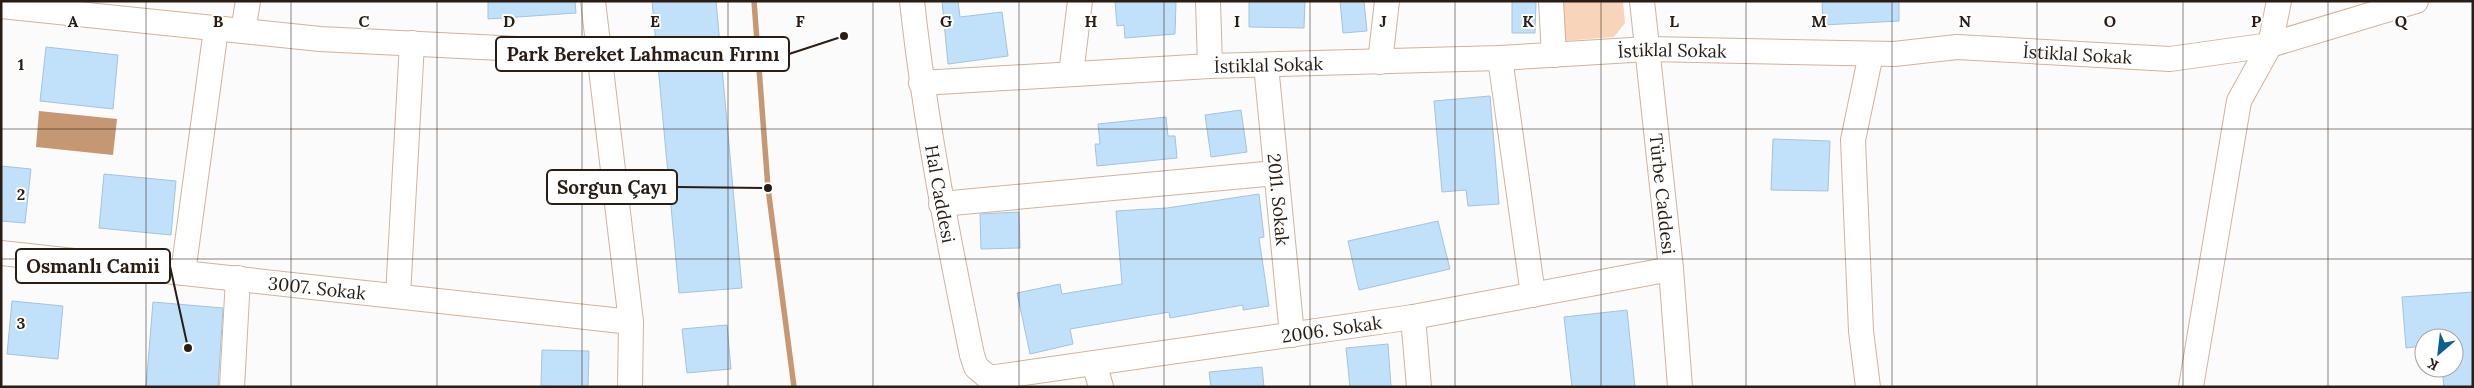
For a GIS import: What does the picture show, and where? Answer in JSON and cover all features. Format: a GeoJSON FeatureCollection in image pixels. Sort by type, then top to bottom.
{"type":"FeatureCollection","features":[{"type":"Feature","properties":{"kind":"street"},"geometry":{"type":"LineString","coordinates":[[243,31],[248,1]]}},
{"type":"Feature","properties":{"kind":"street"},"geometry":{"type":"LineString","coordinates":[[593,1],[631,322],[630,387]]}},
{"type":"Feature","properties":{"kind":"street","name":"Hal Caddesi"},"geometry":{"type":"LineString","coordinates":[[912,1],[921,83],[941,204],[972,355],[976,367],[989,378]]}},
{"type":"Feature","properties":{"kind":"street"},"geometry":{"type":"LineString","coordinates":[[1071,74],[1080,1]]}},
{"type":"Feature","properties":{"kind":"street"},"geometry":{"type":"LineString","coordinates":[[1208,1],[1210,66]]}},
{"type":"Feature","properties":{"kind":"street"},"geometry":{"type":"LineString","coordinates":[[1380,62],[1387,1]]}},
{"type":"Feature","properties":{"kind":"street"},"geometry":{"type":"LineString","coordinates":[[1551,1],[1554,55]]}},
{"type":"Feature","properties":{"kind":"street","name":"Türbe Caddesi"},"geometry":{"type":"LineString","coordinates":[[1642,1],[1672,269],[1680,387]]}},
{"type":"Feature","properties":{"kind":"street"},"geometry":{"type":"LineString","coordinates":[[2191,387],[2239,101],[2270,45],[2278,1]]}},
{"type":"Feature","properties":{"kind":"street","name":"İstiklal Sokak"},"geometry":{"type":"LineString","coordinates":[[921,83],[1210,66],[1500,58],[1648,49],[1894,54],[1956,47],[2170,59],[2270,45],[2416,1]]}},
{"type":"Feature","properties":{"kind":"street"},"geometry":{"type":"LineString","coordinates":[[1,6],[320,39],[600,53]]}},
{"type":"Feature","properties":{"kind":"street"},"geometry":{"type":"LineString","coordinates":[[183,273],[216,28]]}},
{"type":"Feature","properties":{"kind":"street"},"geometry":{"type":"LineString","coordinates":[[398,296],[412,44]]}},
{"type":"Feature","properties":{"kind":"street"},"geometry":{"type":"LineString","coordinates":[[1868,387],[1861,332],[1853,140],[1871,54]]}},
{"type":"Feature","properties":{"kind":"street"},"geometry":{"type":"LineString","coordinates":[[1500,58],[1533,295]]}},
{"type":"Feature","properties":{"kind":"street","name":"2011. Sokak"},"geometry":{"type":"LineString","coordinates":[[1266,65],[1292,335]]}},
{"type":"Feature","properties":{"kind":"street"},"geometry":{"type":"LineString","coordinates":[[941,204],[1276,173]]}},
{"type":"Feature","properties":{"kind":"street","name":"3007. Sokak"},"geometry":{"type":"LineString","coordinates":[[1,253],[631,322]]}},
{"type":"Feature","properties":{"kind":"street","name":"2006. Sokak"},"geometry":{"type":"LineString","coordinates":[[989,378],[1414,317],[1672,269]]}},
{"type":"Feature","properties":{"kind":"street"},"geometry":{"type":"LineString","coordinates":[[232,387],[238,278]]}},
{"type":"Feature","properties":{"kind":"street"},"geometry":{"type":"LineString","coordinates":[[1414,317],[1419,387]]}},
{"type":"Feature","properties":{"kind":"street"},"geometry":{"type":"LineString","coordinates":[[1094,363],[1101,387]]}},
{"type":"Feature","properties":{"kind":"shaded area"},"geometry":{"type":"Polygon","coordinates":[[[1561,1],[1623,1],[1625,23],[1614,37],[1563,41],[1561,1]]]}},
{"type":"Feature","properties":{"kind":"shaded area"},"geometry":{"type":"Polygon","coordinates":[[[39,111],[117,119],[113,155],[36,147],[39,111]]]}},
{"type":"Feature","properties":{"kind":"building"},"geometry":{"type":"Polygon","coordinates":[[[488,1],[575,1],[576,13],[488,19],[488,1]]]}},
{"type":"Feature","properties":{"kind":"building"},"geometry":{"type":"Polygon","coordinates":[[[652,1],[716,1],[742,288],[679,293],[652,1]]]}},
{"type":"Feature","properties":{"kind":"building"},"geometry":{"type":"Polygon","coordinates":[[[942,1],[958,1],[960,17],[1002,12],[1008,56],[948,64],[942,1]]]}},
{"type":"Feature","properties":{"kind":"building"},"geometry":{"type":"Polygon","coordinates":[[[1115,1],[1176,1],[1175,34],[1125,38],[1124,25],[1117,26],[1115,1]]]}},
{"type":"Feature","properties":{"kind":"building"},"geometry":{"type":"Polygon","coordinates":[[[1249,1],[1305,1],[1304,28],[1249,27],[1249,1]]]}},
{"type":"Feature","properties":{"kind":"building"},"geometry":{"type":"Polygon","coordinates":[[[1340,1],[1364,1],[1367,31],[1343,33],[1340,1]]]}},
{"type":"Feature","properties":{"kind":"building"},"geometry":{"type":"Polygon","coordinates":[[[1512,1],[1536,1],[1535,33],[1512,33],[1512,1]]]}},
{"type":"Feature","properties":{"kind":"building"},"geometry":{"type":"Polygon","coordinates":[[[1822,1],[1899,1],[1899,21],[1823,25],[1822,1]]]}},
{"type":"Feature","properties":{"kind":"building"},"geometry":{"type":"Polygon","coordinates":[[[46,47],[118,55],[113,109],[40,101],[46,47]]]}},
{"type":"Feature","properties":{"kind":"building"},"geometry":{"type":"Polygon","coordinates":[[[1490,96],[1499,204],[1468,206],[1466,190],[1442,192],[1434,101],[1490,96]]]}},
{"type":"Feature","properties":{"kind":"building"},"geometry":{"type":"Polygon","coordinates":[[[1241,110],[1247,152],[1211,157],[1205,115],[1241,110]]]}},
{"type":"Feature","properties":{"kind":"building"},"geometry":{"type":"Polygon","coordinates":[[[1166,117],[1168,136],[1175,136],[1177,158],[1097,166],[1095,144],[1100,144],[1098,124],[1166,117]]]}},
{"type":"Feature","properties":{"kind":"building"},"geometry":{"type":"Polygon","coordinates":[[[1773,139],[1830,141],[1828,191],[1771,190],[1773,139]]]}},
{"type":"Feature","properties":{"kind":"building"},"geometry":{"type":"Polygon","coordinates":[[[1,166],[31,169],[25,223],[1,221],[1,166]]]}},
{"type":"Feature","properties":{"kind":"building"},"geometry":{"type":"Polygon","coordinates":[[[104,174],[176,181],[171,235],[99,228],[104,174]]]}},
{"type":"Feature","properties":{"kind":"building"},"geometry":{"type":"Polygon","coordinates":[[[1259,194],[1264,237],[1259,238],[1269,306],[1243,310],[1243,305],[1170,318],[1169,312],[1070,329],[1073,344],[1030,354],[1017,293],[1060,284],[1062,294],[1122,284],[1116,211],[1167,208],[1259,194]]]}},
{"type":"Feature","properties":{"kind":"building"},"geometry":{"type":"Polygon","coordinates":[[[1019,212],[1020,248],[981,249],[980,214],[1019,212]]]}},
{"type":"Feature","properties":{"kind":"building"},"geometry":{"type":"Polygon","coordinates":[[[1438,221],[1450,269],[1359,290],[1348,241],[1438,221]]]}},
{"type":"Feature","properties":{"kind":"building"},"geometry":{"type":"Polygon","coordinates":[[[2473,292],[2473,387],[2444,387],[2443,378],[2464,378],[2464,328],[2414,328],[2414,347],[2406,348],[2402,297],[2473,292]]]}},
{"type":"Feature","properties":{"kind":"building"},"geometry":{"type":"Polygon","coordinates":[[[12,301],[63,306],[58,359],[7,354],[12,301]]]}},
{"type":"Feature","properties":{"kind":"building"},"geometry":{"type":"Polygon","coordinates":[[[153,302],[223,308],[218,387],[146,387],[153,302]]]}},
{"type":"Feature","properties":{"kind":"building"},"geometry":{"type":"Polygon","coordinates":[[[1627,310],[1635,387],[1572,387],[1564,317],[1627,310]]]}},
{"type":"Feature","properties":{"kind":"building"},"geometry":{"type":"Polygon","coordinates":[[[727,325],[731,369],[687,373],[682,329],[727,325]]]}},
{"type":"Feature","properties":{"kind":"building"},"geometry":{"type":"Polygon","coordinates":[[[1388,344],[1391,387],[1350,387],[1346,348],[1388,344]]]}},
{"type":"Feature","properties":{"kind":"building"},"geometry":{"type":"Polygon","coordinates":[[[542,350],[589,351],[588,387],[541,386],[542,350]]]}},
{"type":"Feature","properties":{"kind":"building"},"geometry":{"type":"Polygon","coordinates":[[[1262,367],[1264,387],[1211,387],[1209,372],[1262,367]]]}},
{"type":"Feature","properties":{"kind":"waterway"},"geometry":{"type":"LineString","coordinates":[[754,1],[768,188],[794,387]]}},
{"type":"Feature","properties":{"kind":"place","name":"Park Bereket Lahmacun Fırını"},"geometry":{"type":"Point","coordinates":[844,36]}},
{"type":"Feature","properties":{"kind":"place","name":"Sorgun Çayı"},"geometry":{"type":"Point","coordinates":[768,188]}},
{"type":"Feature","properties":{"kind":"place","name":"Osmanlı Camii"},"geometry":{"type":"Point","coordinates":[188,348]}}]}
